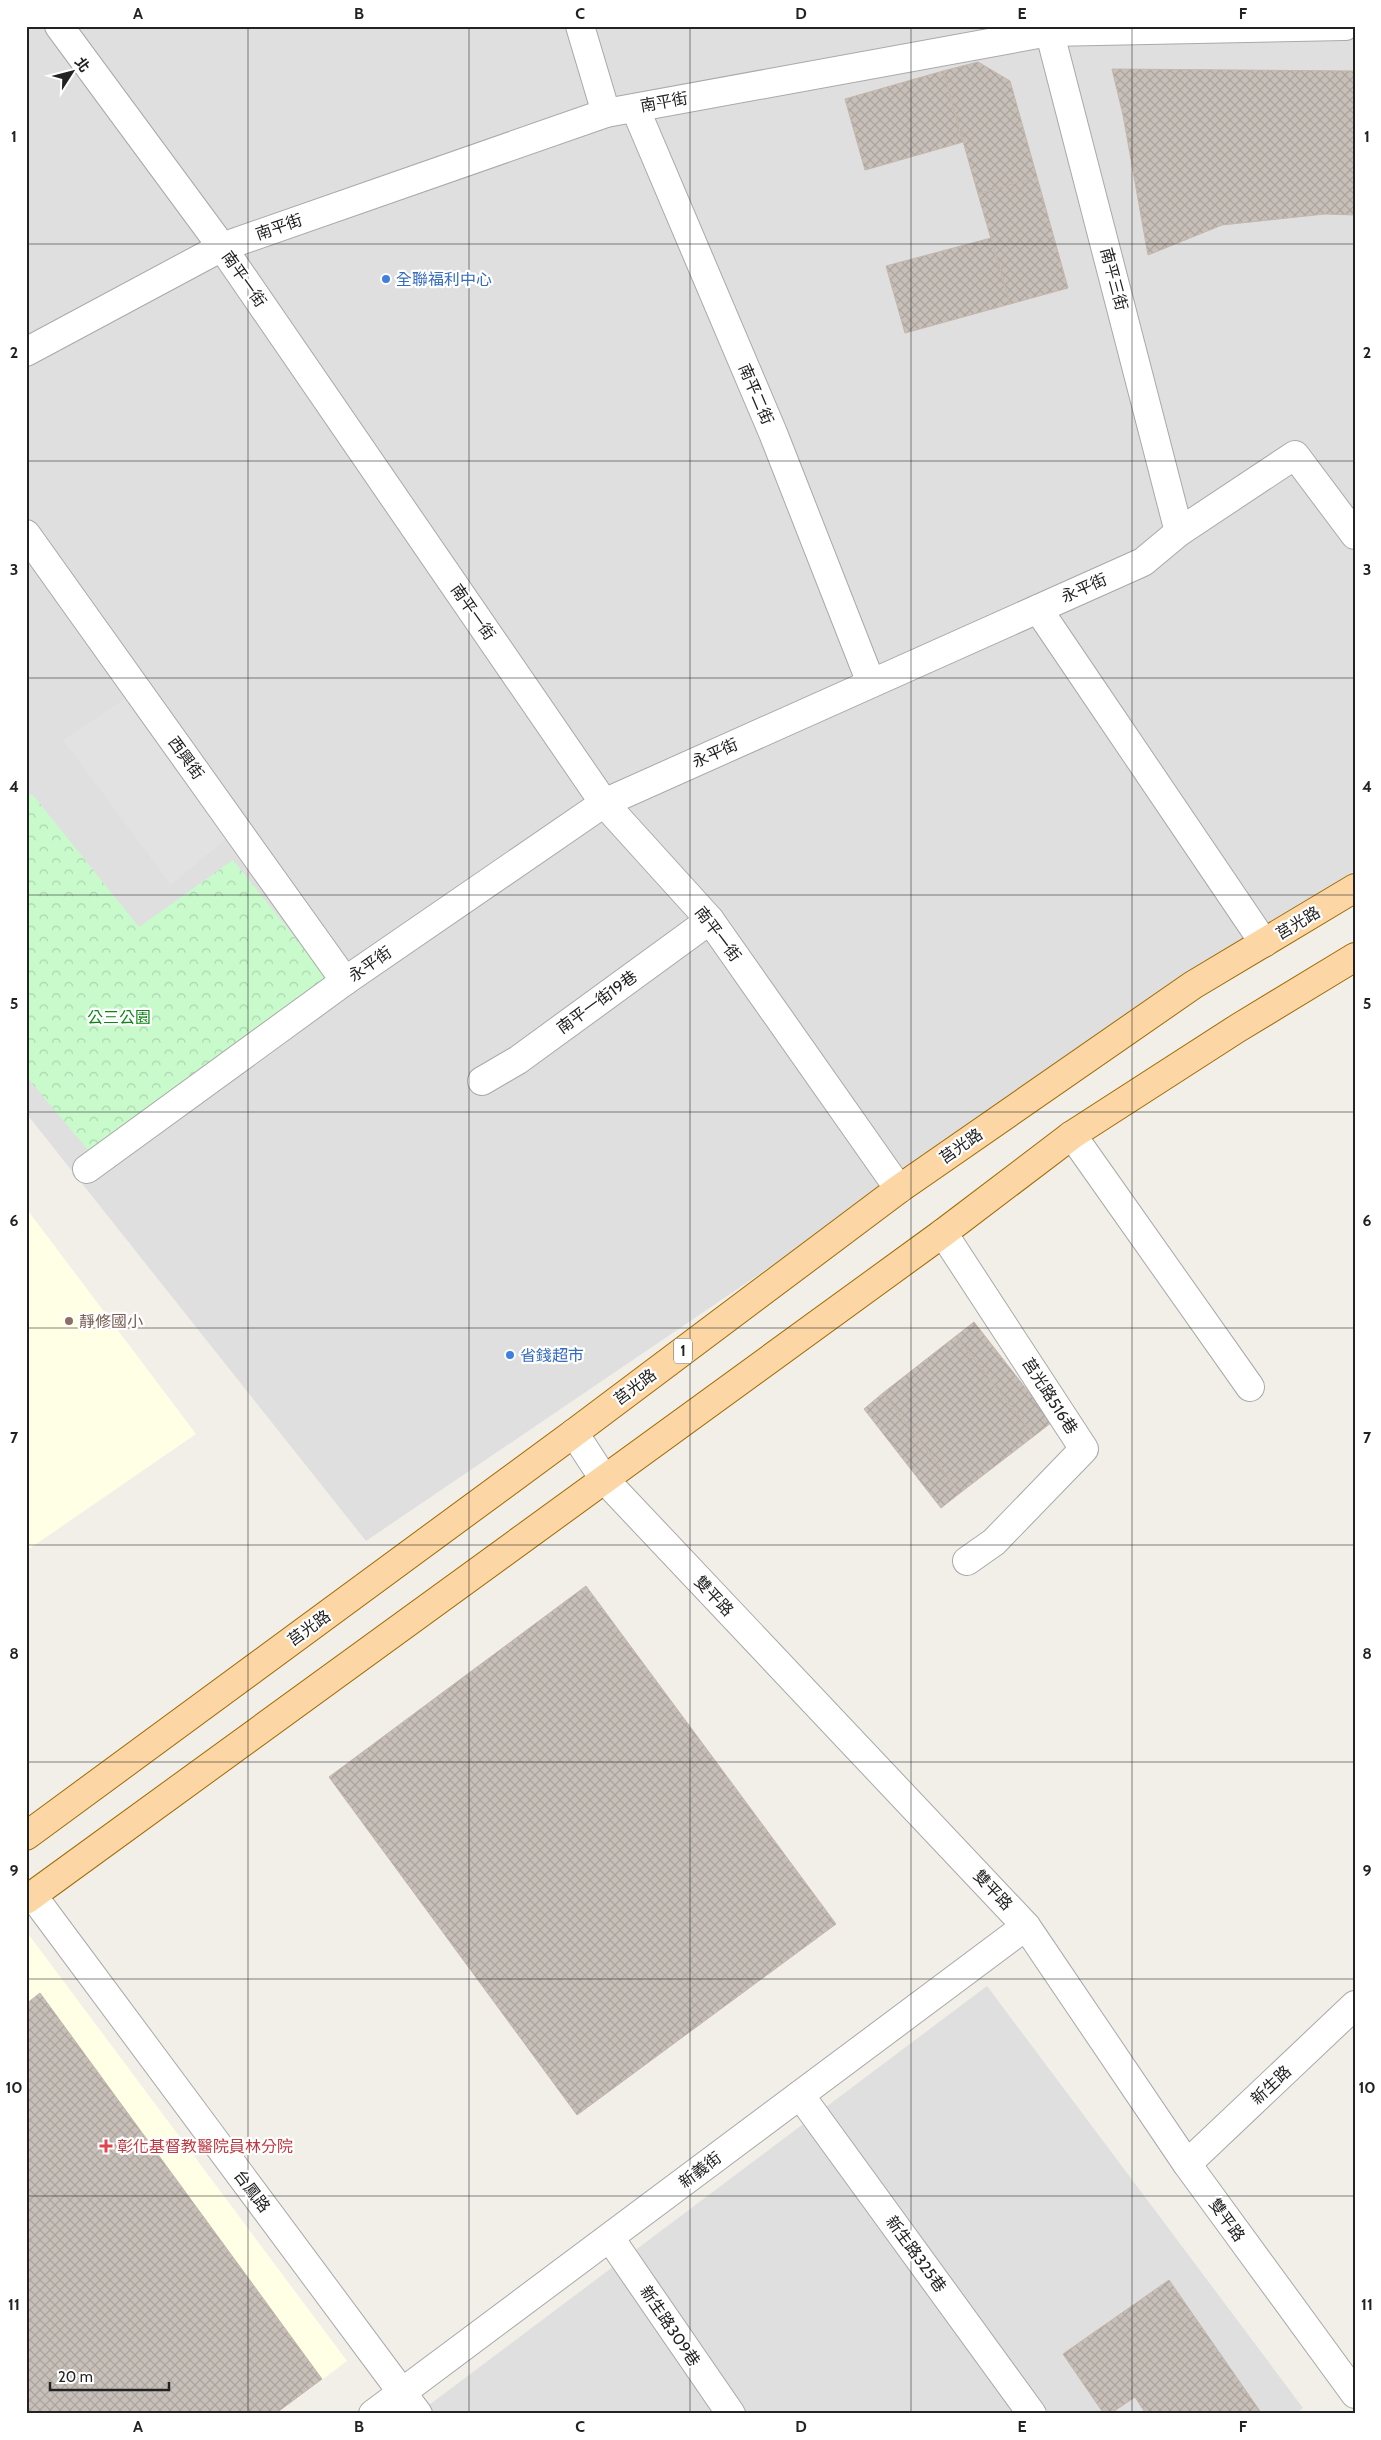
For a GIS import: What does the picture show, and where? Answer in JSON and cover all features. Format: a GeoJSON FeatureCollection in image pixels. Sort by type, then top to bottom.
{"type":"FeatureCollection","features":[{"type":"Feature","properties":{"kind":"main road","name":"莒光路"},"geometry":{"type":"LineString","coordinates":[[26,1836],[574,1433],[899,1189],[1193,985],[1355,888]]}},
{"type":"Feature","properties":{"kind":"main road"},"geometry":{"type":"LineString","coordinates":[[29,1898],[943,1233],[1072,1135],[1238,1028],[1355,957]]}},
{"type":"Feature","properties":{"kind":"street","name":"南平一街"},"geometry":{"type":"LineString","coordinates":[[59,26],[222,247],[604,802],[710,920],[899,1189]]}},
{"type":"Feature","properties":{"kind":"street"},"geometry":{"type":"LineString","coordinates":[[580,26],[606,113]]}},
{"type":"Feature","properties":{"kind":"street","name":"南平街"},"geometry":{"type":"LineString","coordinates":[[26,352],[222,247],[606,113],[1048,29],[1345,26]]}},
{"type":"Feature","properties":{"kind":"street","name":"南平三街"},"geometry":{"type":"LineString","coordinates":[[1048,29],[1179,532]]}},
{"type":"Feature","properties":{"kind":"street","name":"南平二街"},"geometry":{"type":"LineString","coordinates":[[635,108],[773,432],[871,684]]}},
{"type":"Feature","properties":{"kind":"street","name":"永平街"},"geometry":{"type":"LineString","coordinates":[[87,1168],[345,981],[604,802],[1143,562],[1179,532],[1295,455],[1355,534]]}},
{"type":"Feature","properties":{"kind":"street","name":"西興街"},"geometry":{"type":"LineString","coordinates":[[26,534],[345,981]]}},
{"type":"Feature","properties":{"kind":"street"},"geometry":{"type":"LineString","coordinates":[[1038,609],[1264,943]]}},
{"type":"Feature","properties":{"kind":"street","name":"南平一街19巷"},"geometry":{"type":"LineString","coordinates":[[482,1081],[518,1060],[710,920]]}},
{"type":"Feature","properties":{"kind":"street"},"geometry":{"type":"LineString","coordinates":[[1072,1135],[1250,1387]]}},
{"type":"Feature","properties":{"kind":"street","name":"莒光路516巷"},"geometry":{"type":"LineString","coordinates":[[943,1233],[1084,1448],[994,1542],[967,1561]]}},
{"type":"Feature","properties":{"kind":"street","name":"雙平路"},"geometry":{"type":"LineString","coordinates":[[574,1433],[604,1479],[1026,1926],[1187,2164],[1355,2394]]}},
{"type":"Feature","properties":{"kind":"street","name":"台鳳路"},"geometry":{"type":"LineString","coordinates":[[29,1898],[410,2403]]}},
{"type":"Feature","properties":{"kind":"street","name":"新義街"},"geometry":{"type":"LineString","coordinates":[[373,2414],[410,2403],[610,2238],[1026,1926]]}},
{"type":"Feature","properties":{"kind":"street","name":"新生路"},"geometry":{"type":"LineString","coordinates":[[1187,2164],[1355,2005]]}},
{"type":"Feature","properties":{"kind":"street","name":"新生路325巷"},"geometry":{"type":"LineString","coordinates":[[800,2094],[1032,2414]]}},
{"type":"Feature","properties":{"kind":"street","name":"新生路309巷"},"geometry":{"type":"LineString","coordinates":[[610,2238],[731,2414]]}},
{"type":"Feature","properties":{"kind":"shaded area"},"geometry":{"type":"Polygon","coordinates":[[[26,26],[1355,26],[1355,870],[366,1541],[26,1113],[26,26]]]}},
{"type":"Feature","properties":{"kind":"shaded area"},"geometry":{"type":"Polygon","coordinates":[[[145,685],[245,823],[171,885],[63,740],[145,685]]]}},
{"type":"Feature","properties":{"kind":"shaded area","name":"靜修國小"},"geometry":{"type":"Polygon","coordinates":[[[26,1208],[196,1434],[26,1551],[26,1208]]]}},
{"type":"Feature","properties":{"kind":"shaded area","name":"彰化基督教醫院員林分院"},"geometry":{"type":"Polygon","coordinates":[[[26,1931],[347,2361],[276,2414],[26,2414],[26,1931]]]}},
{"type":"Feature","properties":{"kind":"shaded area"},"geometry":{"type":"Polygon","coordinates":[[[987,1986],[1303,2408],[1295,2414],[417,2414],[987,1986]]]}},
{"type":"Feature","properties":{"kind":"green space","name":"公三公園"},"geometry":{"type":"Polygon","coordinates":[[[32,794],[139,927],[233,860],[330,981],[88,1150],[26,1076],[26,798],[32,794]]]}},
{"type":"Feature","properties":{"kind":"building"},"geometry":{"type":"Polygon","coordinates":[[[978,62],[1010,81],[1037,177],[978,194],[943,71],[978,62]]]}},
{"type":"Feature","properties":{"kind":"building"},"geometry":{"type":"Polygon","coordinates":[[[1112,69],[1355,71],[1355,215],[1325,214],[1222,225],[1148,255],[1123,115],[1112,69]]]}},
{"type":"Feature","properties":{"kind":"building"},"geometry":{"type":"Polygon","coordinates":[[[943,71],[963,142],[865,170],[845,99],[943,71]]]}},
{"type":"Feature","properties":{"kind":"building"},"geometry":{"type":"Polygon","coordinates":[[[1037,177],[1068,288],[1010,304],[978,194],[1037,177]]]}},
{"type":"Feature","properties":{"kind":"building"},"geometry":{"type":"Polygon","coordinates":[[[991,238],[1010,304],[905,333],[886,266],[991,238]]]}},
{"type":"Feature","properties":{"kind":"building"},"geometry":{"type":"Polygon","coordinates":[[[974,1322],[1052,1422],[1034,1436],[956,1336],[974,1322]]]}},
{"type":"Feature","properties":{"kind":"building"},"geometry":{"type":"Polygon","coordinates":[[[956,1336],[1034,1436],[960,1493],[883,1393],[956,1336]]]}},
{"type":"Feature","properties":{"kind":"building"},"geometry":{"type":"Polygon","coordinates":[[[883,1393],[960,1493],[941,1508],[864,1409],[883,1393]]]}},
{"type":"Feature","properties":{"kind":"building"},"geometry":{"type":"Polygon","coordinates":[[[586,1586],[836,1924],[577,2115],[329,1777],[586,1586]]]}},
{"type":"Feature","properties":{"kind":"building","name":"彰化基督教醫院員林分院"},"geometry":{"type":"Polygon","coordinates":[[[40,1993],[322,2379],[275,2414],[26,2414],[26,2004],[40,1993]]]}},
{"type":"Feature","properties":{"kind":"building"},"geometry":{"type":"Polygon","coordinates":[[[1169,2280],[1262,2414],[1146,2414],[1135,2397],[1110,2414],[1104,2414],[1063,2354],[1169,2280]]]}},
{"type":"Feature","properties":{"kind":"place","name":"全聯福利中心"},"geometry":{"type":"Point","coordinates":[386,279]}},
{"type":"Feature","properties":{"kind":"place","name":"靜修國小"},"geometry":{"type":"Point","coordinates":[69,1321]}},
{"type":"Feature","properties":{"kind":"place","name":"省錢超市"},"geometry":{"type":"Point","coordinates":[510,1355]}},
{"type":"Feature","properties":{"kind":"place","name":"彰化基督教醫院員林分院"},"geometry":{"type":"Point","coordinates":[106,2146]}}]}
